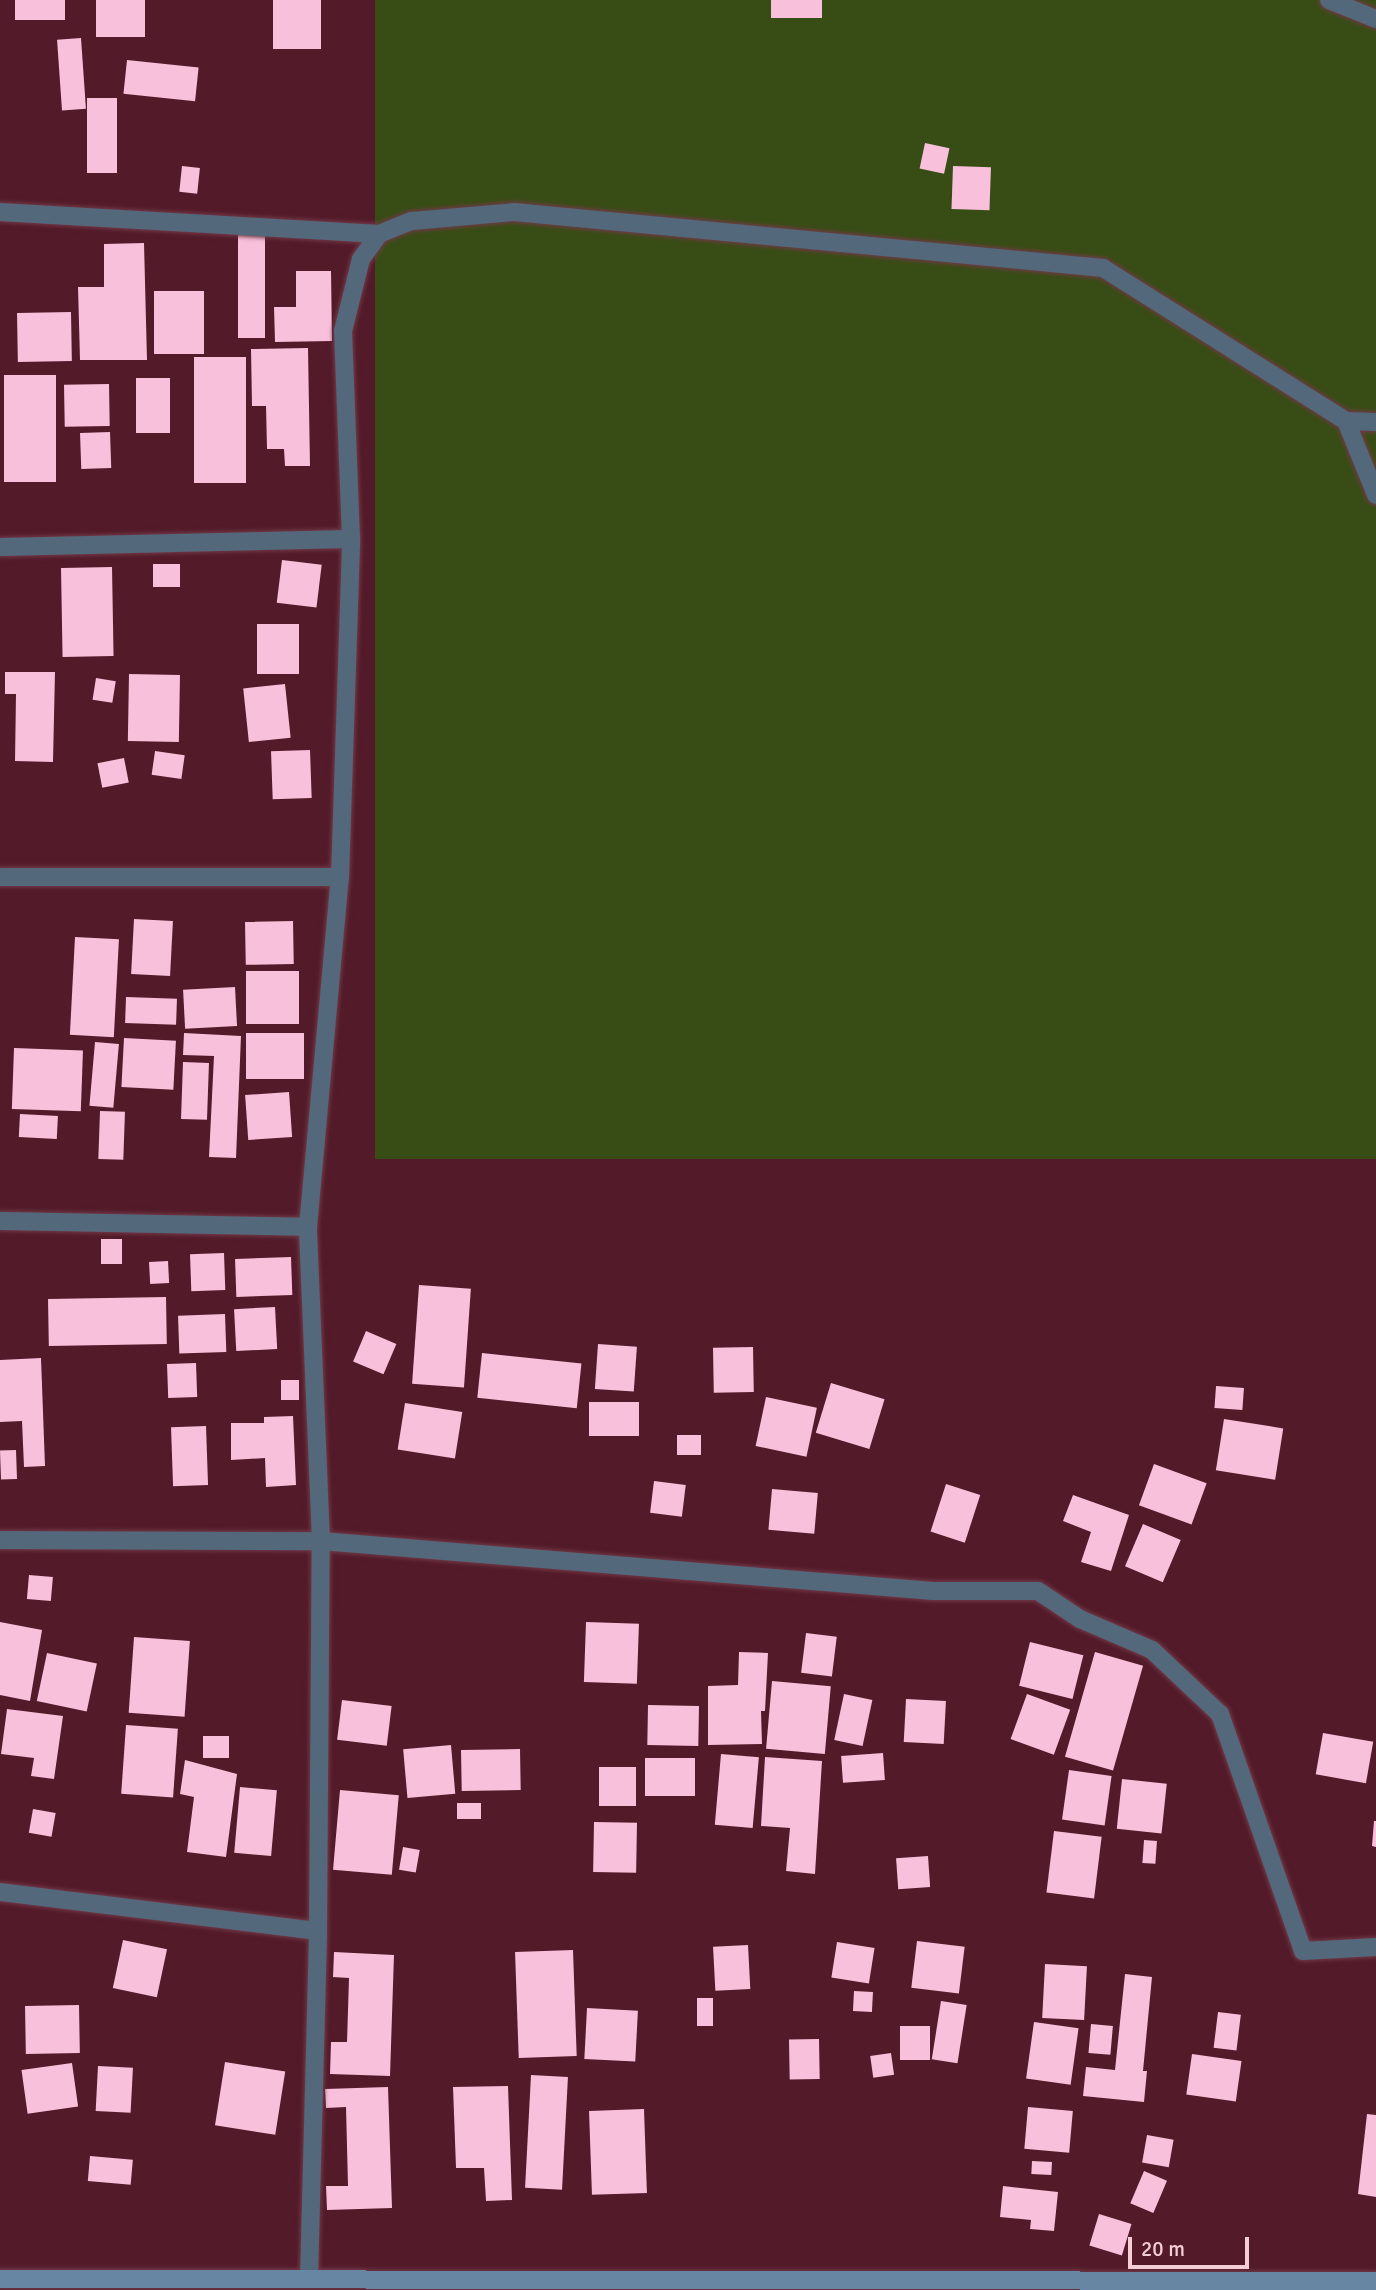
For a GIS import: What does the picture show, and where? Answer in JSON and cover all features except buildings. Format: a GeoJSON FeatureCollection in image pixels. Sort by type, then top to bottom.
{"type":"FeatureCollection","features":[{"type":"Feature","properties":{"kind":"street"},"geometry":{"type":"LineString","coordinates":[[1329,0],[1376,19]]}},
{"type":"Feature","properties":{"kind":"street"},"geometry":{"type":"LineString","coordinates":[[0,212],[379,234],[412,221],[514,212],[1103,268],[1346,421],[1376,422]]}},
{"type":"Feature","properties":{"kind":"street"},"geometry":{"type":"LineString","coordinates":[[309,2279],[318,1931],[321,1541],[308,1227],[340,877],[351,539],[343,331],[361,259],[379,234]]}},
{"type":"Feature","properties":{"kind":"street"},"geometry":{"type":"LineString","coordinates":[[1346,421],[1376,495]]}},
{"type":"Feature","properties":{"kind":"street"},"geometry":{"type":"LineString","coordinates":[[0,547],[351,539]]}},
{"type":"Feature","properties":{"kind":"street"},"geometry":{"type":"LineString","coordinates":[[0,877],[340,877]]}},
{"type":"Feature","properties":{"kind":"street"},"geometry":{"type":"LineString","coordinates":[[0,1221],[308,1227]]}},
{"type":"Feature","properties":{"kind":"street"},"geometry":{"type":"LineString","coordinates":[[0,1540],[321,1541],[933,1591],[1038,1591],[1080,1619],[1152,1650],[1220,1714],[1303,1951],[1376,1947]]}},
{"type":"Feature","properties":{"kind":"street"},"geometry":{"type":"LineString","coordinates":[[0,1892],[318,1931]]}},
{"type":"Feature","properties":{"kind":"street"},"geometry":{"type":"LineString","coordinates":[[0,2279],[1376,2281]]}},
{"type":"Feature","properties":{"kind":"green space"},"geometry":{"type":"Polygon","coordinates":[[[375,0],[1376,0],[1376,1159],[375,1159],[375,0]]]}}]}
